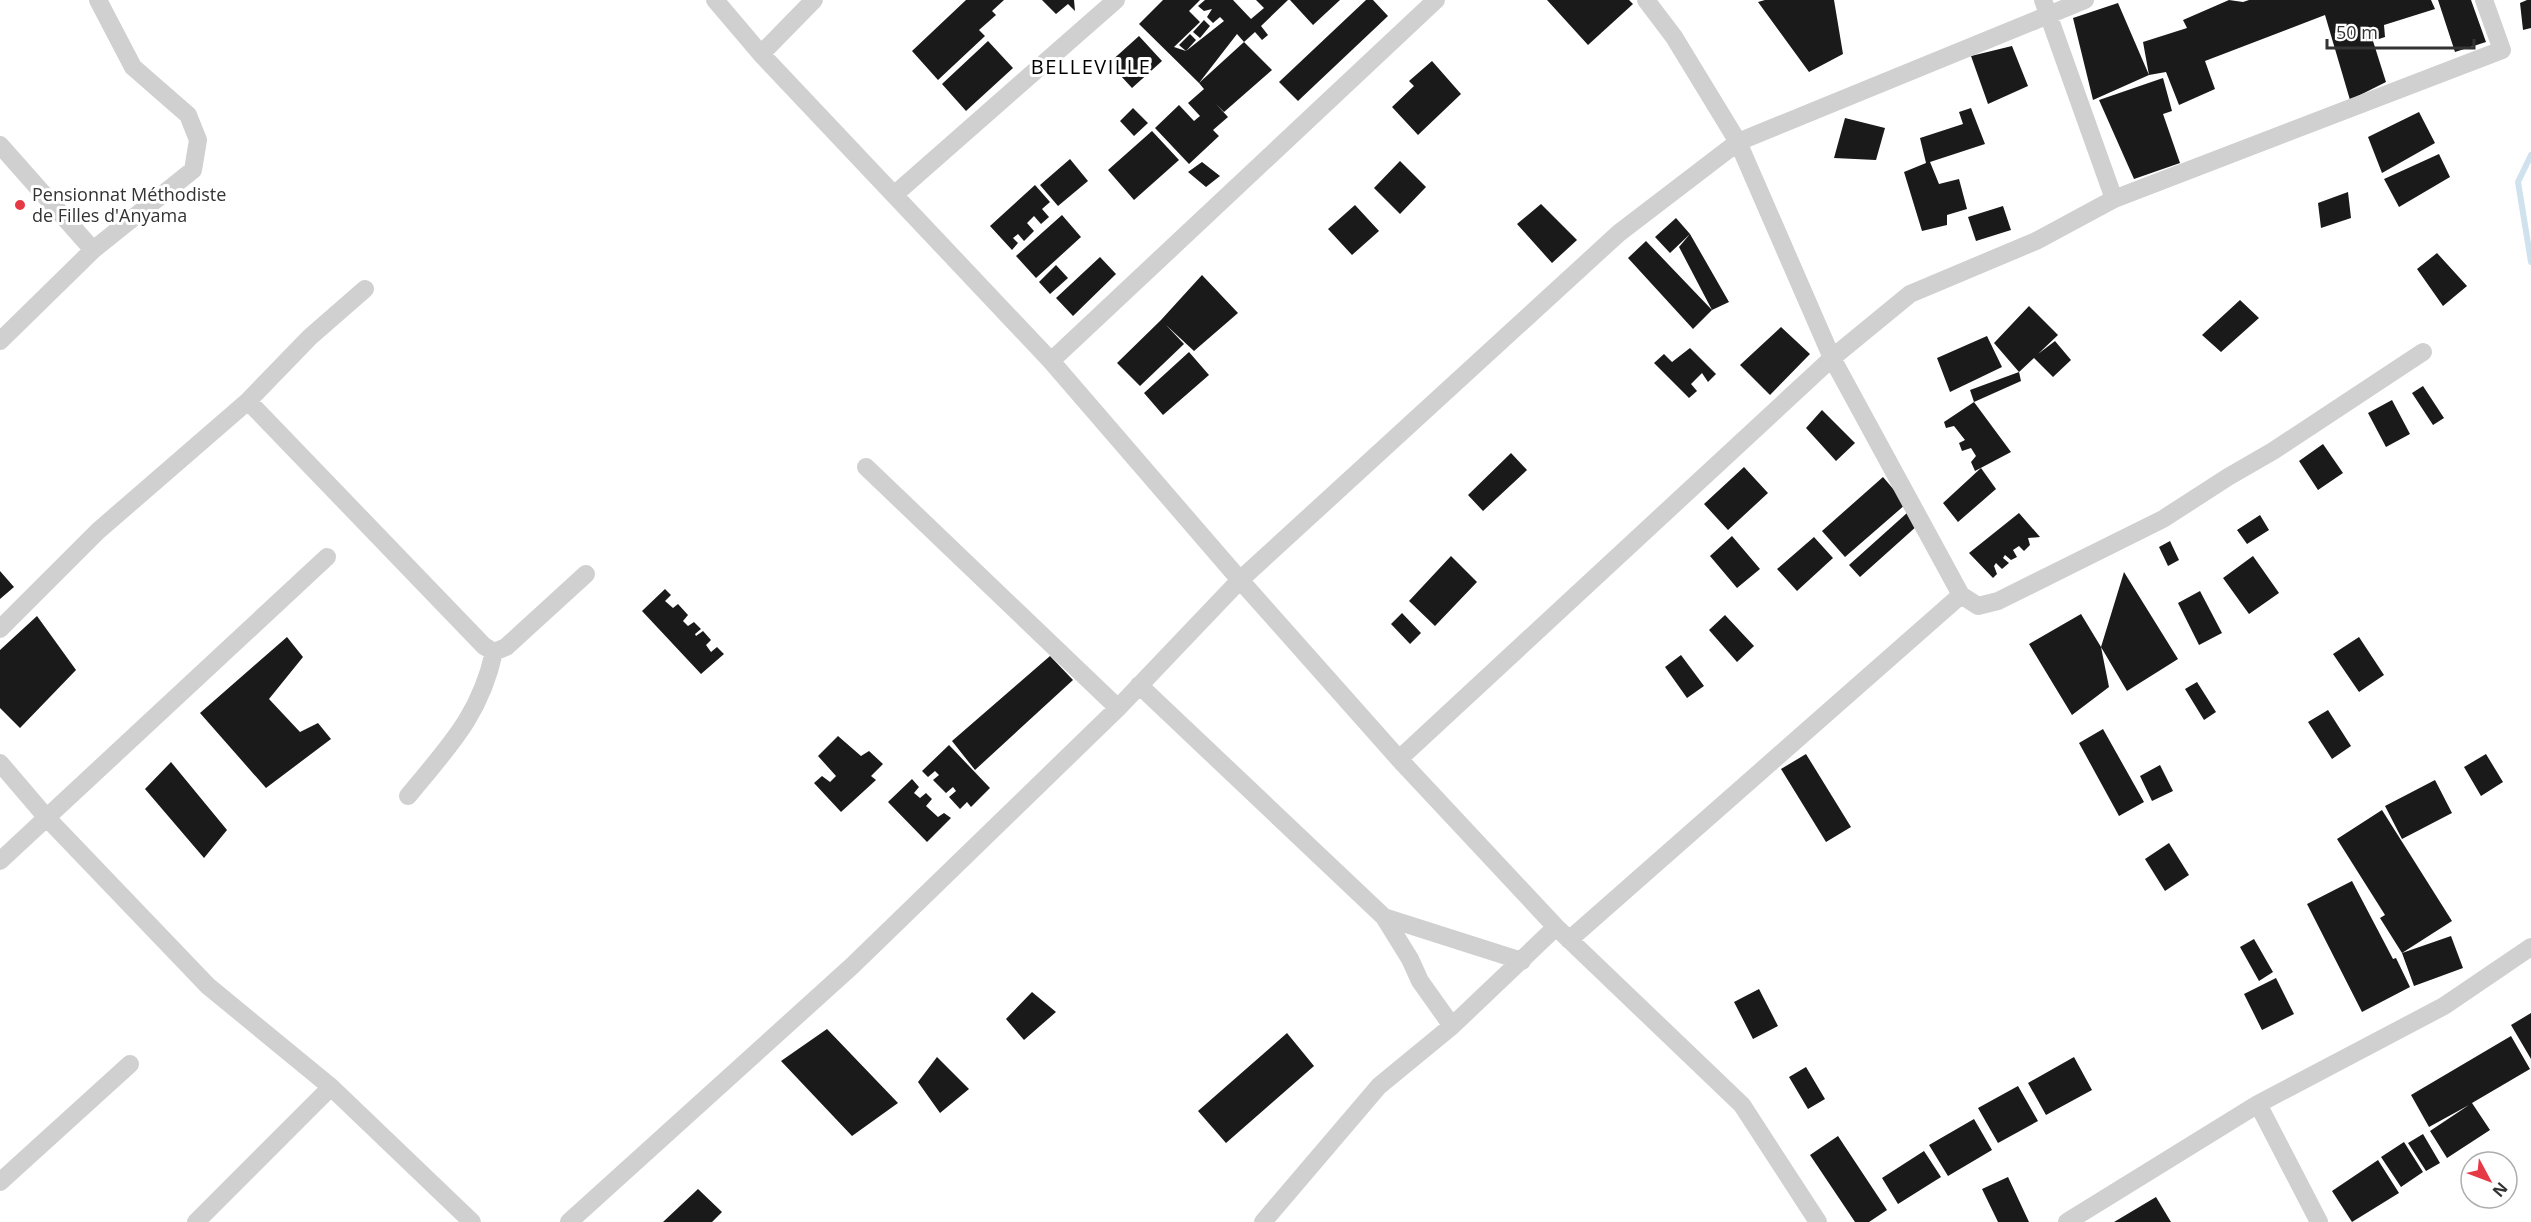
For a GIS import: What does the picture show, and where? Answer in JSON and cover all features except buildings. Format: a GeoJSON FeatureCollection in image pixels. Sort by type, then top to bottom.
{"type":"FeatureCollection","features":[{"type":"Feature","properties":{"kind":"street"},"geometry":{"type":"LineString","coordinates":[[0,341],[93,250],[193,170],[198,140],[188,115],[133,67],[99,0]]}},
{"type":"Feature","properties":{"kind":"street"},"geometry":{"type":"LineString","coordinates":[[715,0],[761,54],[1051,361],[1240,580],[1400,759],[1563,934],[1742,1105],[1818,1222]]}},
{"type":"Feature","properties":{"kind":"street"},"geometry":{"type":"LineString","coordinates":[[761,54],[813,0]]}},
{"type":"Feature","properties":{"kind":"street"},"geometry":{"type":"LineString","coordinates":[[894,195],[1116,0]]}},
{"type":"Feature","properties":{"kind":"street"},"geometry":{"type":"LineString","coordinates":[[1051,361],[1436,0]]}},
{"type":"Feature","properties":{"kind":"street"},"geometry":{"type":"LineString","coordinates":[[1646,0],[1674,37],[1738,142],[1832,358],[1961,595],[1978,606],[1998,601],[2163,519],[2273,451],[2423,352]]}},
{"type":"Feature","properties":{"kind":"street"},"geometry":{"type":"LineString","coordinates":[[569,1222],[852,966],[1118,708],[1240,580],[1619,232],[1738,142],[2046,7],[2085,0]]}},
{"type":"Feature","properties":{"kind":"street"},"geometry":{"type":"LineString","coordinates":[[1400,759],[1832,358],[1910,294],[2036,241],[2114,200],[2502,50],[2484,0]]}},
{"type":"Feature","properties":{"kind":"street"},"geometry":{"type":"LineString","coordinates":[[2046,7],[2114,200]]}},
{"type":"Feature","properties":{"kind":"street"},"geometry":{"type":"LineString","coordinates":[[0,145],[93,250]]}},
{"type":"Feature","properties":{"kind":"street"},"geometry":{"type":"LineString","coordinates":[[0,629],[98,531],[248,400],[310,337],[365,289]]}},
{"type":"Feature","properties":{"kind":"street"},"geometry":{"type":"LineString","coordinates":[[248,400],[484,646],[494,652]]}},
{"type":"Feature","properties":{"kind":"street"},"geometry":{"type":"LineString","coordinates":[[866,467],[1118,708]]}},
{"type":"Feature","properties":{"kind":"street"},"geometry":{"type":"LineString","coordinates":[[0,861],[327,557]]}},
{"type":"Feature","properties":{"kind":"street"},"geometry":{"type":"LineString","coordinates":[[494,652],[506,647],[586,574]]}},
{"type":"Feature","properties":{"kind":"street"},"geometry":{"type":"LineString","coordinates":[[1263,1222],[1379,1086],[1452,1026],[1522,961],[1563,934],[1961,595]]}},
{"type":"Feature","properties":{"kind":"street"},"geometry":{"type":"LineString","coordinates":[[408,796],[457,736],[474,710],[488,680],[494,652]]}},
{"type":"Feature","properties":{"kind":"street"},"geometry":{"type":"LineString","coordinates":[[1139,685],[1384,917],[1410,959],[1420,981],[1452,1026]]}},
{"type":"Feature","properties":{"kind":"street"},"geometry":{"type":"LineString","coordinates":[[0,763],[47,819],[208,986],[331,1087],[472,1222]]}},
{"type":"Feature","properties":{"kind":"street"},"geometry":{"type":"LineString","coordinates":[[1384,917],[1522,961]]}},
{"type":"Feature","properties":{"kind":"street"},"geometry":{"type":"LineString","coordinates":[[2067,1222],[2258,1104],[2444,1006],[2531,947]]}},
{"type":"Feature","properties":{"kind":"street"},"geometry":{"type":"LineString","coordinates":[[0,1182],[130,1064]]}},
{"type":"Feature","properties":{"kind":"street"},"geometry":{"type":"LineString","coordinates":[[196,1222],[331,1087]]}},
{"type":"Feature","properties":{"kind":"street"},"geometry":{"type":"LineString","coordinates":[[2258,1104],[2319,1222]]}},
{"type":"Feature","properties":{"kind":"waterway"},"geometry":{"type":"LineString","coordinates":[[2531,155],[2518,182],[2531,262]]}},
{"type":"Feature","properties":{"kind":"place","name":"Pensionnat Méthodiste de Filles d'Anyama"},"geometry":{"type":"Point","coordinates":[20,205]}},
{"type":"Feature","properties":{"kind":"district","name":"BELLEVILLE"},"geometry":{"type":"Point","coordinates":[1091,67]}}]}
